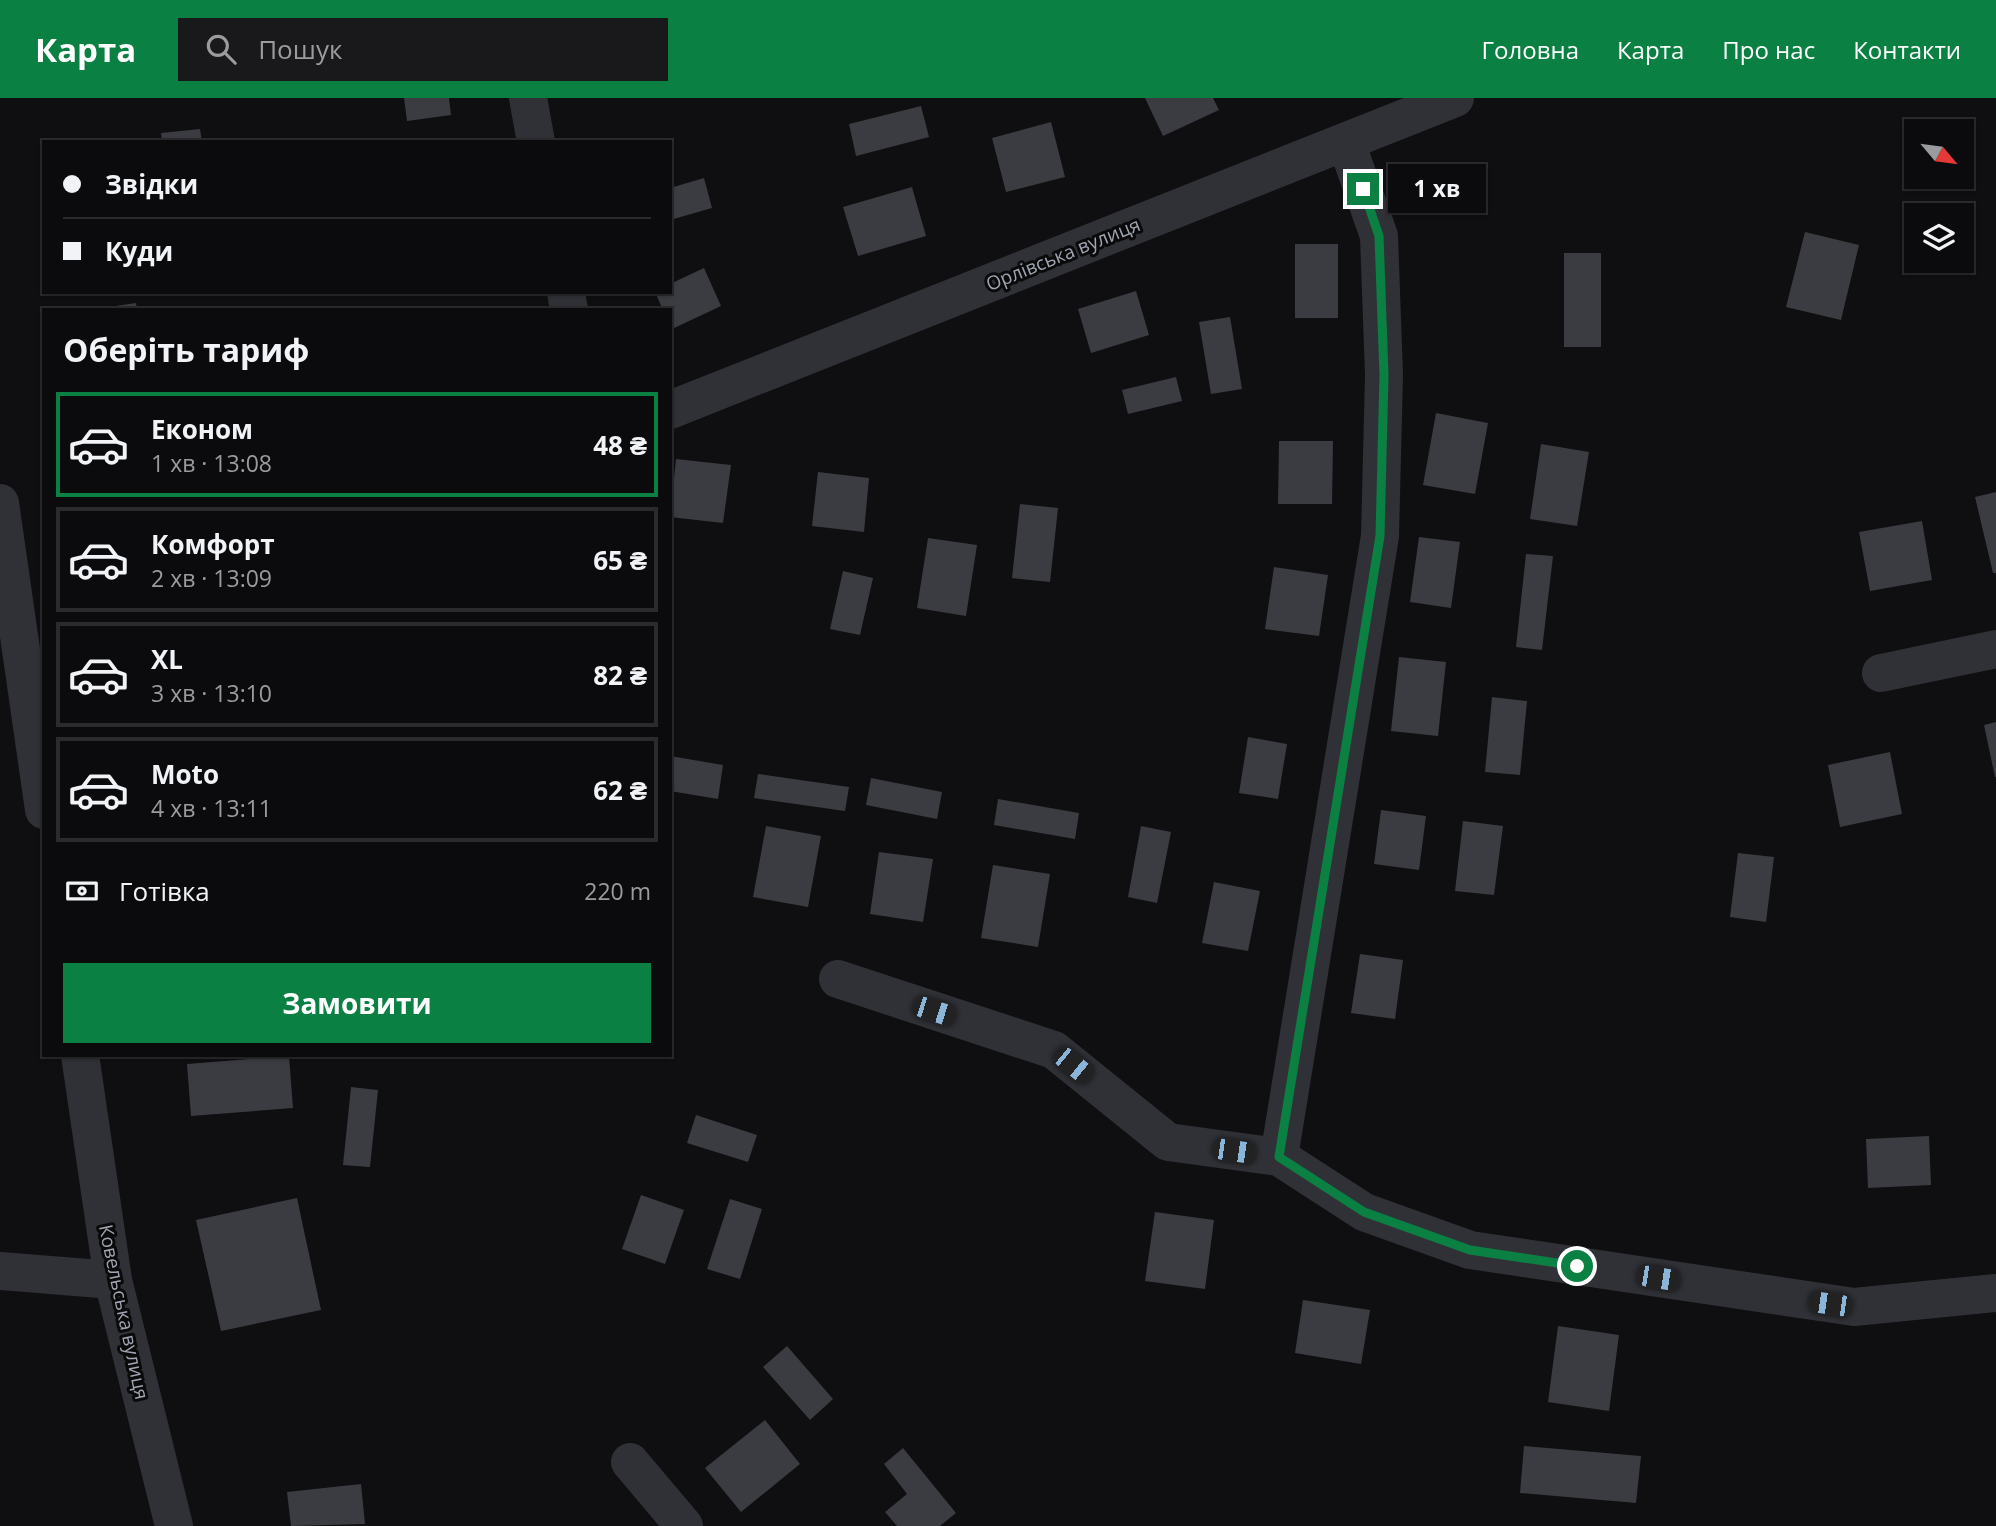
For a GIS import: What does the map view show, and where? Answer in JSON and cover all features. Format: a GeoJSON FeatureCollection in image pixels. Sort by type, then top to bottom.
{"type":"FeatureCollection","features":[{"type":"Feature","properties":{"kind":"street"},"geometry":{"type":"LineString","coordinates":[[528,98],[536,140]]}},
{"type":"Feature","properties":{"kind":"street","name":"Орлівська вулиця"},"geometry":{"type":"LineString","coordinates":[[672,409],[1455,98]]}},
{"type":"Feature","properties":{"kind":"street"},"geometry":{"type":"LineString","coordinates":[[1279,1157],[1380,536],[1384,375],[1379,236],[1346,142]]}},
{"type":"Feature","properties":{"kind":"street"},"geometry":{"type":"LineString","coordinates":[[0,503],[31,638],[42,784]]}},
{"type":"Feature","properties":{"kind":"street"},"geometry":{"type":"LineString","coordinates":[[1881,673],[1996,649]]}},
{"type":"Feature","properties":{"kind":"street"},"geometry":{"type":"LineString","coordinates":[[838,979],[1054,1049],[1168,1142],[1279,1157],[1364,1212],[1470,1250],[1854,1307],[1996,1293]]}},
{"type":"Feature","properties":{"kind":"street","name":"Ковельська вулиця"},"geometry":{"type":"LineString","coordinates":[[80,1057],[113,1280],[174,1526]]}},
{"type":"Feature","properties":{"kind":"street"},"geometry":{"type":"LineString","coordinates":[[0,1271],[113,1280]]}},
{"type":"Feature","properties":{"kind":"street"},"geometry":{"type":"LineString","coordinates":[[630,1462],[684,1526]]}},
{"type":"Feature","properties":{"kind":"building"},"geometry":{"type":"Polygon","coordinates":[[[404,98],[449,98],[451,115],[407,121],[404,98]]]}},
{"type":"Feature","properties":{"kind":"building"},"geometry":{"type":"Polygon","coordinates":[[[1145,98],[1213,98],[1219,110],[1163,136],[1145,98]]]}},
{"type":"Feature","properties":{"kind":"building"},"geometry":{"type":"Polygon","coordinates":[[[921,106],[929,137],[856,156],[849,124],[921,106]]]}},
{"type":"Feature","properties":{"kind":"building"},"geometry":{"type":"Polygon","coordinates":[[[1051,122],[1065,177],[1006,192],[992,138],[1051,122]]]}},
{"type":"Feature","properties":{"kind":"building"},"geometry":{"type":"Polygon","coordinates":[[[200,129],[202,140],[162,140],[161,133],[200,129]]]}},
{"type":"Feature","properties":{"kind":"building"},"geometry":{"type":"Polygon","coordinates":[[[704,178],[712,208],[672,219],[672,187],[704,178]]]}},
{"type":"Feature","properties":{"kind":"building"},"geometry":{"type":"Polygon","coordinates":[[[912,187],[926,236],[858,256],[843,207],[912,187]]]}},
{"type":"Feature","properties":{"kind":"building"},"geometry":{"type":"Polygon","coordinates":[[[1805,232],[1859,245],[1841,320],[1786,307],[1805,232]]]}},
{"type":"Feature","properties":{"kind":"building"},"geometry":{"type":"Polygon","coordinates":[[[1295,244],[1338,244],[1338,318],[1295,318],[1295,244]]]}},
{"type":"Feature","properties":{"kind":"building"},"geometry":{"type":"Polygon","coordinates":[[[1564,253],[1601,253],[1601,347],[1564,347],[1564,253]]]}},
{"type":"Feature","properties":{"kind":"building"},"geometry":{"type":"Polygon","coordinates":[[[704,268],[721,306],[672,329],[672,308],[662,308],[656,294],[672,294],[672,283],[704,268]]]}},
{"type":"Feature","properties":{"kind":"building"},"geometry":{"type":"Polygon","coordinates":[[[1136,291],[1149,335],[1091,353],[1078,309],[1136,291]]]}},
{"type":"Feature","properties":{"kind":"building"},"geometry":{"type":"Polygon","coordinates":[[[136,303],[137,308],[102,308],[136,303]]]}},
{"type":"Feature","properties":{"kind":"building"},"geometry":{"type":"Polygon","coordinates":[[[1230,317],[1242,389],[1211,394],[1199,322],[1230,317]]]}},
{"type":"Feature","properties":{"kind":"building"},"geometry":{"type":"Polygon","coordinates":[[[1176,377],[1182,401],[1128,414],[1122,390],[1176,377]]]}},
{"type":"Feature","properties":{"kind":"building"},"geometry":{"type":"Polygon","coordinates":[[[1436,413],[1488,423],[1475,494],[1423,485],[1436,413]]]}},
{"type":"Feature","properties":{"kind":"building"},"geometry":{"type":"Polygon","coordinates":[[[1279,441],[1333,441],[1332,504],[1278,504],[1279,441]]]}},
{"type":"Feature","properties":{"kind":"building"},"geometry":{"type":"Polygon","coordinates":[[[1541,444],[1589,452],[1577,526],[1530,519],[1541,444]]]}},
{"type":"Feature","properties":{"kind":"building"},"geometry":{"type":"Polygon","coordinates":[[[676,459],[731,465],[723,523],[672,517],[676,459]]]}},
{"type":"Feature","properties":{"kind":"building"},"geometry":{"type":"Polygon","coordinates":[[[818,472],[869,478],[864,532],[812,526],[818,472]]]}},
{"type":"Feature","properties":{"kind":"building"},"geometry":{"type":"Polygon","coordinates":[[[1996,492],[1996,573],[1993,573],[1975,497],[1996,492]]]}},
{"type":"Feature","properties":{"kind":"building"},"geometry":{"type":"Polygon","coordinates":[[[1020,504],[1058,508],[1050,582],[1012,578],[1020,504]]]}},
{"type":"Feature","properties":{"kind":"building"},"geometry":{"type":"Polygon","coordinates":[[[1922,521],[1932,580],[1870,591],[1859,532],[1922,521]]]}},
{"type":"Feature","properties":{"kind":"building"},"geometry":{"type":"Polygon","coordinates":[[[1419,537],[1460,542],[1451,608],[1410,602],[1419,537]]]}},
{"type":"Feature","properties":{"kind":"building"},"geometry":{"type":"Polygon","coordinates":[[[928,538],[977,545],[966,616],[917,608],[928,538]]]}},
{"type":"Feature","properties":{"kind":"building"},"geometry":{"type":"Polygon","coordinates":[[[1526,554],[1553,556],[1542,650],[1516,647],[1526,554]]]}},
{"type":"Feature","properties":{"kind":"building"},"geometry":{"type":"Polygon","coordinates":[[[1274,567],[1328,575],[1319,636],[1265,629],[1274,567]]]}},
{"type":"Feature","properties":{"kind":"building"},"geometry":{"type":"Polygon","coordinates":[[[843,571],[873,578],[860,635],[830,629],[843,571]]]}},
{"type":"Feature","properties":{"kind":"building"},"geometry":{"type":"Polygon","coordinates":[[[1399,657],[1446,662],[1438,736],[1391,731],[1399,657]]]}},
{"type":"Feature","properties":{"kind":"building"},"geometry":{"type":"Polygon","coordinates":[[[1492,697],[1527,701],[1520,775],[1485,772],[1492,697]]]}},
{"type":"Feature","properties":{"kind":"building"},"geometry":{"type":"Polygon","coordinates":[[[1996,722],[1996,777],[1995,777],[1984,725],[1996,722]]]}},
{"type":"Feature","properties":{"kind":"building"},"geometry":{"type":"Polygon","coordinates":[[[1248,737],[1287,744],[1278,799],[1239,793],[1248,737]]]}},
{"type":"Feature","properties":{"kind":"building"},"geometry":{"type":"Polygon","coordinates":[[[1890,752],[1902,814],[1840,827],[1828,765],[1890,752]]]}},
{"type":"Feature","properties":{"kind":"building"},"geometry":{"type":"Polygon","coordinates":[[[672,756],[723,765],[718,799],[672,791],[672,756]]]}},
{"type":"Feature","properties":{"kind":"building"},"geometry":{"type":"Polygon","coordinates":[[[758,774],[849,787],[845,811],[754,798],[758,774]]]}},
{"type":"Feature","properties":{"kind":"building"},"geometry":{"type":"Polygon","coordinates":[[[871,778],[942,792],[937,819],[866,805],[871,778]]]}},
{"type":"Feature","properties":{"kind":"building"},"geometry":{"type":"Polygon","coordinates":[[[998,799],[1079,813],[1075,839],[994,825],[998,799]]]}},
{"type":"Feature","properties":{"kind":"building"},"geometry":{"type":"Polygon","coordinates":[[[1381,810],[1426,816],[1419,870],[1374,864],[1381,810]]]}},
{"type":"Feature","properties":{"kind":"building"},"geometry":{"type":"Polygon","coordinates":[[[1463,821],[1503,826],[1494,895],[1455,891],[1463,821]]]}},
{"type":"Feature","properties":{"kind":"building"},"geometry":{"type":"Polygon","coordinates":[[[766,826],[821,836],[808,907],[753,897],[766,826]]]}},
{"type":"Feature","properties":{"kind":"building"},"geometry":{"type":"Polygon","coordinates":[[[1141,826],[1171,832],[1157,903],[1128,897],[1141,826]]]}},
{"type":"Feature","properties":{"kind":"building"},"geometry":{"type":"Polygon","coordinates":[[[879,852],[933,859],[923,922],[870,914],[879,852]]]}},
{"type":"Feature","properties":{"kind":"building"},"geometry":{"type":"Polygon","coordinates":[[[1738,853],[1774,857],[1766,922],[1730,917],[1738,853]]]}},
{"type":"Feature","properties":{"kind":"building"},"geometry":{"type":"Polygon","coordinates":[[[993,865],[1050,874],[1038,947],[981,938],[993,865]]]}},
{"type":"Feature","properties":{"kind":"building"},"geometry":{"type":"Polygon","coordinates":[[[1214,882],[1260,891],[1248,951],[1202,943],[1214,882]]]}},
{"type":"Feature","properties":{"kind":"building"},"geometry":{"type":"Polygon","coordinates":[[[1360,954],[1403,960],[1395,1019],[1351,1013],[1360,954]]]}},
{"type":"Feature","properties":{"kind":"building"},"geometry":{"type":"Polygon","coordinates":[[[289,1057],[293,1108],[191,1116],[187,1064],[289,1057]]]}},
{"type":"Feature","properties":{"kind":"building"},"geometry":{"type":"Polygon","coordinates":[[[351,1087],[378,1090],[370,1167],[343,1165],[351,1087]]]}},
{"type":"Feature","properties":{"kind":"building"},"geometry":{"type":"Polygon","coordinates":[[[696,1115],[757,1135],[748,1162],[687,1143],[696,1115]]]}},
{"type":"Feature","properties":{"kind":"building"},"geometry":{"type":"Polygon","coordinates":[[[1929,1136],[1931,1185],[1868,1188],[1866,1139],[1929,1136]]]}},
{"type":"Feature","properties":{"kind":"building"},"geometry":{"type":"Polygon","coordinates":[[[641,1195],[684,1210],[665,1264],[622,1249],[641,1195]]]}},
{"type":"Feature","properties":{"kind":"building"},"geometry":{"type":"Polygon","coordinates":[[[297,1198],[321,1310],[221,1331],[196,1220],[297,1198]]]}},
{"type":"Feature","properties":{"kind":"building"},"geometry":{"type":"Polygon","coordinates":[[[730,1199],[762,1209],[740,1279],[707,1269],[730,1199]]]}},
{"type":"Feature","properties":{"kind":"building"},"geometry":{"type":"Polygon","coordinates":[[[1155,1212],[1214,1220],[1205,1289],[1145,1281],[1155,1212]]]}},
{"type":"Feature","properties":{"kind":"building"},"geometry":{"type":"Polygon","coordinates":[[[1303,1300],[1370,1310],[1361,1364],[1295,1353],[1303,1300]]]}},
{"type":"Feature","properties":{"kind":"building"},"geometry":{"type":"Polygon","coordinates":[[[1558,1326],[1619,1335],[1609,1411],[1548,1402],[1558,1326]]]}},
{"type":"Feature","properties":{"kind":"building"},"geometry":{"type":"Polygon","coordinates":[[[787,1346],[833,1399],[810,1420],[763,1367],[787,1346]]]}},
{"type":"Feature","properties":{"kind":"building"},"geometry":{"type":"Polygon","coordinates":[[[765,1420],[800,1464],[741,1512],[705,1468],[765,1420]]]}},
{"type":"Feature","properties":{"kind":"building"},"geometry":{"type":"Polygon","coordinates":[[[1524,1446],[1641,1456],[1636,1503],[1520,1493],[1524,1446]]]}},
{"type":"Feature","properties":{"kind":"building"},"geometry":{"type":"Polygon","coordinates":[[[903,1448],[956,1513],[940,1526],[897,1526],[885,1512],[907,1494],[884,1464],[903,1448]]]}},
{"type":"Feature","properties":{"kind":"building"},"geometry":{"type":"Polygon","coordinates":[[[361,1484],[365,1524],[291,1526],[287,1492],[361,1484]]]}},
{"type":"Feature","properties":{"kind":"route"},"geometry":{"type":"LineString","coordinates":[[1363,189],[1379,236],[1384,375],[1380,536],[1279,1157],[1364,1212],[1470,1250],[1577,1266]]}}]}
